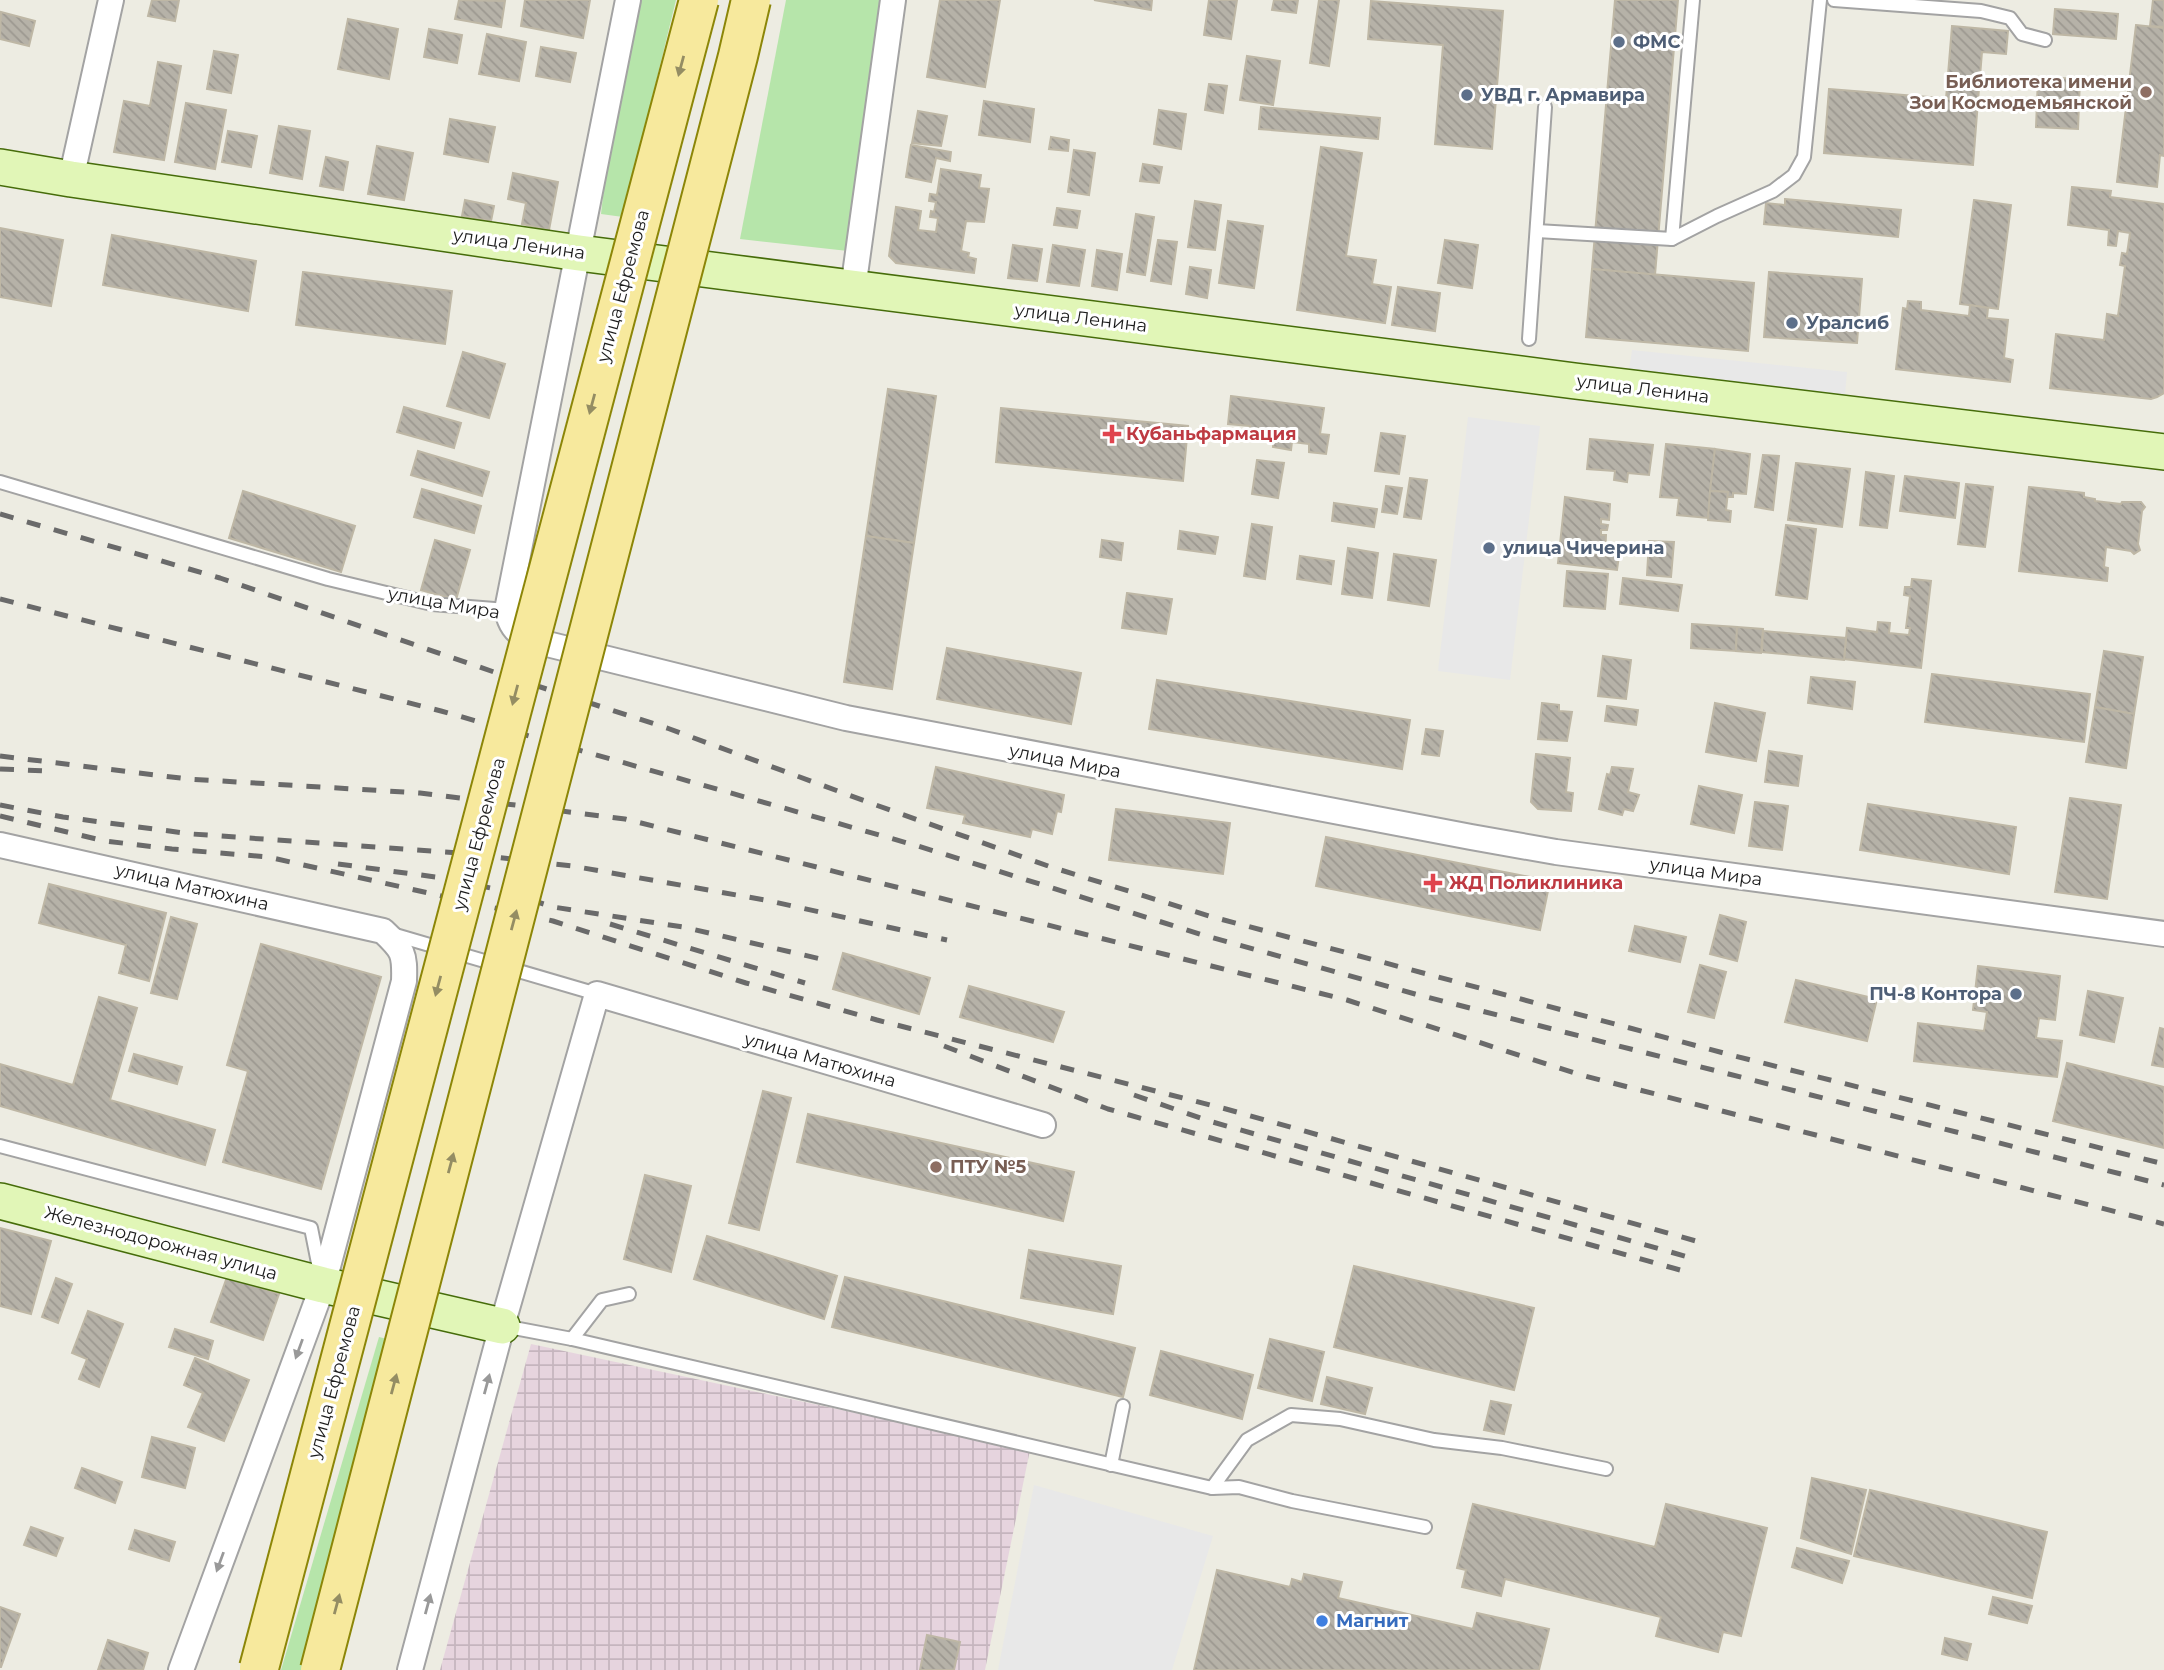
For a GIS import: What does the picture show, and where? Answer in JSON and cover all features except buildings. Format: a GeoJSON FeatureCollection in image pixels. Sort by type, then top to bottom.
{"type":"FeatureCollection","features":[{"type":"Feature","properties":{"kind":"main road","name":"улица Ефремова"},"geometry":{"type":"LineString","coordinates":[[259,1668],[699,0]]}},
{"type":"Feature","properties":{"kind":"main road"},"geometry":{"type":"LineString","coordinates":[[320,1670],[751,0]]}},
{"type":"Feature","properties":{"kind":"street"},"geometry":{"type":"LineString","coordinates":[[71,179],[111,0]]}},
{"type":"Feature","properties":{"kind":"street"},"geometry":{"type":"LineString","coordinates":[[507,610],[628,0]]}},
{"type":"Feature","properties":{"kind":"street"},"geometry":{"type":"LineString","coordinates":[[853,289],[893,0]]}},
{"type":"Feature","properties":{"kind":"street","name":"улица Ленина"},"geometry":{"type":"LineString","coordinates":[[0,167],[579,253],[1563,379],[2164,452]]}},
{"type":"Feature","properties":{"kind":"street","name":"улица Мира"},"geometry":{"type":"LineString","coordinates":[[507,610],[510,623],[517,633],[527,639],[812,711],[952,739],[1556,852],[2164,934]]}},
{"type":"Feature","properties":{"kind":"street","name":"улица Матюхина"},"geometry":{"type":"LineString","coordinates":[[0,845],[383,931]]}},
{"type":"Feature","properties":{"kind":"street","name":"улица Ефремова"},"geometry":{"type":"LineString","coordinates":[[181,1670],[323,1285],[404,981],[400,947],[383,931]]}},
{"type":"Feature","properties":{"kind":"street"},"geometry":{"type":"LineString","coordinates":[[410,1670],[502,1326],[597,994]]}},
{"type":"Feature","properties":{"kind":"street","name":"улица Матюхина"},"geometry":{"type":"LineString","coordinates":[[597,994],[1044,1125]]}},
{"type":"Feature","properties":{"kind":"street","name":"Железнодорожная улица"},"geometry":{"type":"LineString","coordinates":[[0,1201],[323,1285],[502,1326]]}},
{"type":"Feature","properties":{"kind":"lane"},"geometry":{"type":"LineString","coordinates":[[1672,240],[1693,0]]}},
{"type":"Feature","properties":{"kind":"lane"},"geometry":{"type":"LineString","coordinates":[[1537,231],[1672,240],[1773,191],[1794,175],[1804,157],[1820,0]]}},
{"type":"Feature","properties":{"kind":"lane"},"geometry":{"type":"LineString","coordinates":[[1834,0],[1981,11],[2010,18],[2022,34],[2045,40]]}},
{"type":"Feature","properties":{"kind":"lane"},"geometry":{"type":"LineString","coordinates":[[1529,340],[1545,107]]}},
{"type":"Feature","properties":{"kind":"lane","name":"улица Мира"},"geometry":{"type":"LineString","coordinates":[[0,482],[328,579],[432,604],[507,610]]}},
{"type":"Feature","properties":{"kind":"lane"},"geometry":{"type":"LineString","coordinates":[[383,931],[597,994]]}},
{"type":"Feature","properties":{"kind":"lane"},"geometry":{"type":"LineString","coordinates":[[0,1146],[310,1228],[323,1285]]}},
{"type":"Feature","properties":{"kind":"lane"},"geometry":{"type":"LineString","coordinates":[[572,1339],[602,1300],[629,1294]]}},
{"type":"Feature","properties":{"kind":"lane"},"geometry":{"type":"LineString","coordinates":[[502,1326],[572,1339],[1212,1488],[1239,1487],[1292,1501],[1425,1528]]}},
{"type":"Feature","properties":{"kind":"lane"},"geometry":{"type":"LineString","coordinates":[[1111,1465],[1123,1406]]}},
{"type":"Feature","properties":{"kind":"lane"},"geometry":{"type":"LineString","coordinates":[[1212,1488],[1247,1440],[1291,1415],[1340,1419],[1434,1440],[1502,1448],[1606,1469]]}},
{"type":"Feature","properties":{"kind":"shaded area"},"geometry":{"type":"Polygon","coordinates":[[[1632,350],[1847,372],[1845,395],[1629,370],[1632,350]]]}},
{"type":"Feature","properties":{"kind":"shaded area","name":"улица Чичерина"},"geometry":{"type":"Polygon","coordinates":[[[1468,417],[1540,426],[1510,680],[1438,671],[1468,417]]]}},
{"type":"Feature","properties":{"kind":"shaded area"},"geometry":{"type":"Polygon","coordinates":[[[531,1344],[1030,1450],[985,1670],[440,1670],[531,1344]]]}},
{"type":"Feature","properties":{"kind":"shaded area"},"geometry":{"type":"Polygon","coordinates":[[[1034,1485],[1213,1536],[1172,1670],[998,1670],[1034,1485]]]}},
{"type":"Feature","properties":{"kind":"green space"},"geometry":{"type":"Polygon","coordinates":[[[640,0],[676,0],[623,217],[601,214],[605,179],[640,0]]]}},
{"type":"Feature","properties":{"kind":"green space"},"geometry":{"type":"Polygon","coordinates":[[[786,0],[881,0],[848,251],[740,239],[786,0]]]}},
{"type":"Feature","properties":{"kind":"green space"},"geometry":{"type":"Polygon","coordinates":[[[379,1337],[395,1341],[302,1670],[281,1670],[379,1337]]]}},
{"type":"Feature","properties":{"kind":"railway"},"geometry":{"type":"LineString","coordinates":[[0,514],[220,578],[667,728],[1051,867],[1209,916],[1735,1056],[2164,1164]]}},
{"type":"Feature","properties":{"kind":"railway"},"geometry":{"type":"LineString","coordinates":[[0,599],[441,711],[918,846],[1203,935],[1415,994],[2164,1185]]}},
{"type":"Feature","properties":{"kind":"railway"},"geometry":{"type":"LineString","coordinates":[[0,756],[188,779],[420,793],[625,819],[1347,1000],[1581,1075],[2164,1224]]}},
{"type":"Feature","properties":{"kind":"railway"},"geometry":{"type":"LineString","coordinates":[[0,769],[45,771]]}},
{"type":"Feature","properties":{"kind":"railway"},"geometry":{"type":"LineString","coordinates":[[0,805],[63,817],[192,834],[460,853],[572,866],[765,900],[947,940]]}},
{"type":"Feature","properties":{"kind":"railway"},"geometry":{"type":"LineString","coordinates":[[0,816],[105,841],[268,857],[553,921],[746,983],[877,1020],[1226,1109],[1696,1241]]}},
{"type":"Feature","properties":{"kind":"railway"},"geometry":{"type":"LineString","coordinates":[[338,864],[443,878],[500,890],[553,907],[683,927],[821,959]]}},
{"type":"Feature","properties":{"kind":"railway"},"geometry":{"type":"LineString","coordinates":[[610,924],[805,983]]}},
{"type":"Feature","properties":{"kind":"railway"},"geometry":{"type":"LineString","coordinates":[[944,1046],[1108,1109],[1680,1270]]}},
{"type":"Feature","properties":{"kind":"railway"},"geometry":{"type":"LineString","coordinates":[[1134,1095],[1209,1121],[1688,1257]]}},
{"type":"Feature","properties":{"kind":"place","name":"ФМС"},"geometry":{"type":"Point","coordinates":[1619,42]}},
{"type":"Feature","properties":{"kind":"place","name":"Библиотека имени Зои Космодемьянской"},"geometry":{"type":"Point","coordinates":[2146,92]}},
{"type":"Feature","properties":{"kind":"place","name":"УВД г. Армавира"},"geometry":{"type":"Point","coordinates":[1467,95]}},
{"type":"Feature","properties":{"kind":"place","name":"Уралсиб"},"geometry":{"type":"Point","coordinates":[1792,323]}},
{"type":"Feature","properties":{"kind":"place","name":"Кубаньфармация"},"geometry":{"type":"Point","coordinates":[1112,434]}},
{"type":"Feature","properties":{"kind":"place","name":"улица Чичерина"},"geometry":{"type":"Point","coordinates":[1489,548]}},
{"type":"Feature","properties":{"kind":"place","name":"ЖД Поликлиника"},"geometry":{"type":"Point","coordinates":[1433,883]}},
{"type":"Feature","properties":{"kind":"place","name":"ПЧ-8 Контора"},"geometry":{"type":"Point","coordinates":[2016,994]}},
{"type":"Feature","properties":{"kind":"place","name":"ПТУ №5"},"geometry":{"type":"Point","coordinates":[936,1167]}},
{"type":"Feature","properties":{"kind":"place","name":"Магнит"},"geometry":{"type":"Point","coordinates":[1322,1621]}}]}
